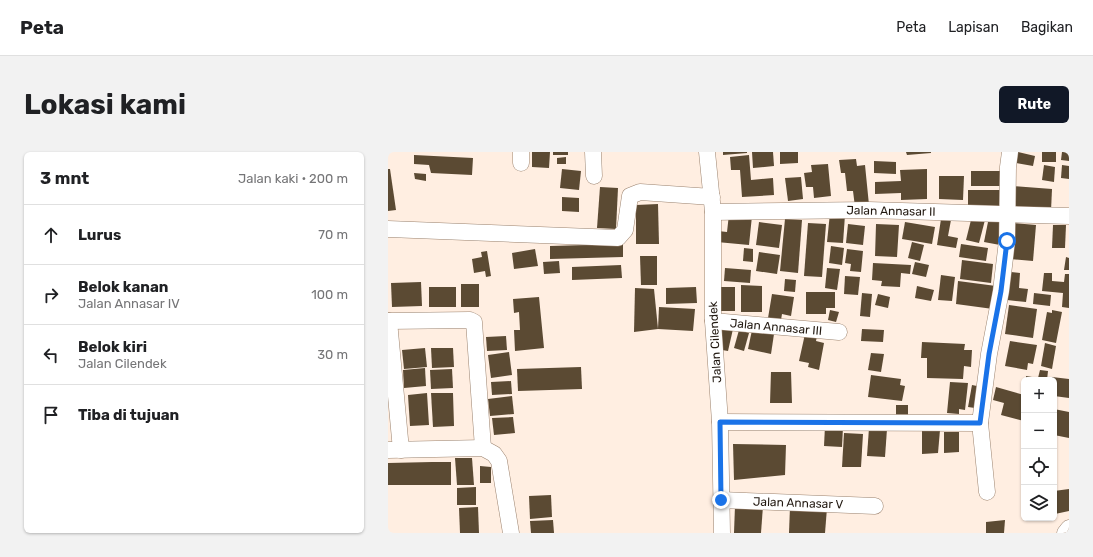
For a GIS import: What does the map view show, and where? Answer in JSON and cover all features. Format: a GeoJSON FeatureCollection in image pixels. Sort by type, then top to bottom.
{"type":"FeatureCollection","features":[{"type":"Feature","properties":{"kind":"street"},"geometry":{"type":"LineString","coordinates":[[593,152],[594,176]]}},
{"type":"Feature","properties":{"kind":"street","name":"Jalan Cilendek"},"geometry":{"type":"LineString","coordinates":[[707,152],[713,205],[713,321],[720,422],[722,533]]}},
{"type":"Feature","properties":{"kind":"street"},"geometry":{"type":"LineString","coordinates":[[987,492],[980,423],[989,354],[1001,291],[1007,241],[1008,167],[1010,152]]}},
{"type":"Feature","properties":{"kind":"street","name":"Jalan Annasar II"},"geometry":{"type":"LineString","coordinates":[[388,229],[618,238],[625,230],[630,196],[640,192],[713,205],[1069,216]]}},
{"type":"Feature","properties":{"kind":"street"},"geometry":{"type":"LineString","coordinates":[[483,448],[474,322],[470,320],[389,321],[394,450],[483,448],[490,450],[499,461],[511,533]]}},
{"type":"Feature","properties":{"kind":"street","name":"Jalan Annasar III"},"geometry":{"type":"LineString","coordinates":[[713,321],[839,332]]}},
{"type":"Feature","properties":{"kind":"street"},"geometry":{"type":"LineString","coordinates":[[720,422],[980,423]]}},
{"type":"Feature","properties":{"kind":"street","name":"Jalan Annasar V"},"geometry":{"type":"LineString","coordinates":[[721,500],[874,506]]}},
{"type":"Feature","properties":{"kind":"street"},"geometry":{"type":"LineString","coordinates":[[1065,533],[1069,528]]}},
{"type":"Feature","properties":{"kind":"building"},"geometry":{"type":"Polygon","coordinates":[[[532,152],[550,152],[549,168],[532,167],[532,152]]]}},
{"type":"Feature","properties":{"kind":"building"},"geometry":{"type":"Polygon","coordinates":[[[553,152],[568,152],[568,155],[553,155],[553,152]]]}},
{"type":"Feature","properties":{"kind":"building"},"geometry":{"type":"Polygon","coordinates":[[[723,152],[747,152],[747,153],[723,155],[723,152]]]}},
{"type":"Feature","properties":{"kind":"building"},"geometry":{"type":"Polygon","coordinates":[[[752,152],[773,152],[774,166],[753,168],[752,152]]]}},
{"type":"Feature","properties":{"kind":"building"},"geometry":{"type":"Polygon","coordinates":[[[780,152],[798,152],[798,163],[780,164],[780,152]]]}},
{"type":"Feature","properties":{"kind":"building"},"geometry":{"type":"Polygon","coordinates":[[[906,152],[931,152],[931,153],[907,155],[906,152]]]}},
{"type":"Feature","properties":{"kind":"building"},"geometry":{"type":"Polygon","coordinates":[[[1018,152],[1035,156],[1033,166],[1016,163],[1018,152]]]}},
{"type":"Feature","properties":{"kind":"building"},"geometry":{"type":"Polygon","coordinates":[[[1042,152],[1056,152],[1056,162],[1042,162],[1042,152]]]}},
{"type":"Feature","properties":{"kind":"building"},"geometry":{"type":"Polygon","coordinates":[[[1062,152],[1069,152],[1069,161],[1061,160],[1062,152]]]}},
{"type":"Feature","properties":{"kind":"building"},"geometry":{"type":"Polygon","coordinates":[[[414,155],[473,158],[472,175],[431,173],[429,165],[414,164],[414,155]]]}},
{"type":"Feature","properties":{"kind":"building"},"geometry":{"type":"Polygon","coordinates":[[[749,155],[751,180],[773,178],[774,195],[742,197],[740,170],[731,170],[730,157],[749,155]]]}},
{"type":"Feature","properties":{"kind":"building"},"geometry":{"type":"Polygon","coordinates":[[[566,157],[566,164],[557,164],[557,158],[566,157]]]}},
{"type":"Feature","properties":{"kind":"building"},"geometry":{"type":"Polygon","coordinates":[[[856,159],[857,166],[865,165],[869,205],[855,207],[853,191],[847,191],[845,173],[841,173],[839,160],[856,159]]]}},
{"type":"Feature","properties":{"kind":"building"},"geometry":{"type":"Polygon","coordinates":[[[874,161],[896,162],[896,174],[874,173],[874,161]]]}},
{"type":"Feature","properties":{"kind":"building"},"geometry":{"type":"Polygon","coordinates":[[[828,164],[831,196],[814,198],[813,187],[806,187],[804,173],[812,172],[811,165],[828,164]]]}},
{"type":"Feature","properties":{"kind":"building"},"geometry":{"type":"Polygon","coordinates":[[[1044,165],[1055,167],[1054,182],[1042,180],[1044,165]]]}},
{"type":"Feature","properties":{"kind":"building"},"geometry":{"type":"Polygon","coordinates":[[[1062,165],[1069,166],[1069,179],[1061,178],[1062,165]]]}},
{"type":"Feature","properties":{"kind":"building"},"geometry":{"type":"Polygon","coordinates":[[[388,169],[390,169],[396,210],[388,211],[388,169]]]}},
{"type":"Feature","properties":{"kind":"building"},"geometry":{"type":"Polygon","coordinates":[[[562,169],[581,171],[579,190],[560,188],[562,169]]]}},
{"type":"Feature","properties":{"kind":"building"},"geometry":{"type":"Polygon","coordinates":[[[927,169],[927,199],[901,200],[901,193],[875,194],[875,182],[901,181],[900,170],[927,169]]]}},
{"type":"Feature","properties":{"kind":"building"},"geometry":{"type":"Polygon","coordinates":[[[971,171],[1004,171],[1004,186],[971,186],[971,171]]]}},
{"type":"Feature","properties":{"kind":"building"},"geometry":{"type":"Polygon","coordinates":[[[414,173],[426,174],[426,181],[415,179],[414,173]]]}},
{"type":"Feature","properties":{"kind":"building"},"geometry":{"type":"Polygon","coordinates":[[[939,176],[964,176],[963,200],[939,199],[939,176]]]}},
{"type":"Feature","properties":{"kind":"building"},"geometry":{"type":"Polygon","coordinates":[[[801,177],[803,199],[788,201],[785,178],[801,177]]]}},
{"type":"Feature","properties":{"kind":"building"},"geometry":{"type":"Polygon","coordinates":[[[1013,186],[1052,189],[1051,211],[1012,208],[1013,186]]]}},
{"type":"Feature","properties":{"kind":"building"},"geometry":{"type":"Polygon","coordinates":[[[600,187],[618,188],[616,229],[597,228],[600,187]]]}},
{"type":"Feature","properties":{"kind":"building"},"geometry":{"type":"Polygon","coordinates":[[[968,190],[1004,190],[1004,207],[968,207],[968,190]]]}},
{"type":"Feature","properties":{"kind":"building"},"geometry":{"type":"Polygon","coordinates":[[[562,197],[579,198],[579,212],[562,211],[562,197]]]}},
{"type":"Feature","properties":{"kind":"building"},"geometry":{"type":"Polygon","coordinates":[[[658,204],[659,244],[636,244],[636,205],[658,204]]]}},
{"type":"Feature","properties":{"kind":"building"},"geometry":{"type":"Polygon","coordinates":[[[830,213],[845,215],[843,243],[827,242],[830,213]]]}},
{"type":"Feature","properties":{"kind":"building"},"geometry":{"type":"Polygon","coordinates":[[[729,214],[752,216],[749,245],[717,242],[718,231],[727,232],[729,214]]]}},
{"type":"Feature","properties":{"kind":"building"},"geometry":{"type":"Polygon","coordinates":[[[972,216],[985,220],[979,243],[966,240],[972,216]]]}},
{"type":"Feature","properties":{"kind":"building"},"geometry":{"type":"Polygon","coordinates":[[[989,217],[1005,221],[1000,245],[984,242],[989,217]]]}},
{"type":"Feature","properties":{"kind":"building"},"geometry":{"type":"Polygon","coordinates":[[[785,219],[802,220],[798,273],[780,271],[785,219]]]}},
{"type":"Feature","properties":{"kind":"building"},"geometry":{"type":"Polygon","coordinates":[[[941,219],[951,220],[948,236],[958,238],[956,248],[937,245],[941,219]]]}},
{"type":"Feature","properties":{"kind":"building"},"geometry":{"type":"Polygon","coordinates":[[[759,222],[782,225],[779,248],[756,245],[759,222]]]}},
{"type":"Feature","properties":{"kind":"building"},"geometry":{"type":"Polygon","coordinates":[[[905,222],[935,227],[932,244],[902,239],[905,222]]]}},
{"type":"Feature","properties":{"kind":"building"},"geometry":{"type":"Polygon","coordinates":[[[808,223],[826,224],[822,277],[804,276],[808,223]]]}},
{"type":"Feature","properties":{"kind":"building"},"geometry":{"type":"Polygon","coordinates":[[[1013,223],[1036,225],[1033,261],[1010,259],[1013,223]]]}},
{"type":"Feature","properties":{"kind":"building"},"geometry":{"type":"Polygon","coordinates":[[[848,224],[865,226],[863,245],[846,243],[848,224]]]}},
{"type":"Feature","properties":{"kind":"building"},"geometry":{"type":"Polygon","coordinates":[[[876,224],[899,225],[897,257],[875,256],[876,224]]]}},
{"type":"Feature","properties":{"kind":"building"},"geometry":{"type":"Polygon","coordinates":[[[1053,225],[1066,225],[1065,248],[1052,248],[1053,225]]]}},
{"type":"Feature","properties":{"kind":"building"},"geometry":{"type":"Polygon","coordinates":[[[912,242],[924,245],[920,261],[908,258],[912,242]]]}},
{"type":"Feature","properties":{"kind":"building"},"geometry":{"type":"Polygon","coordinates":[[[623,244],[623,257],[550,259],[550,246],[623,244]]]}},
{"type":"Feature","properties":{"kind":"building"},"geometry":{"type":"Polygon","coordinates":[[[961,244],[988,248],[986,261],[959,257],[961,244]]]}},
{"type":"Feature","properties":{"kind":"building"},"geometry":{"type":"Polygon","coordinates":[[[831,246],[844,248],[842,265],[829,263],[831,246]]]}},
{"type":"Feature","properties":{"kind":"building"},"geometry":{"type":"Polygon","coordinates":[[[744,248],[753,249],[753,262],[743,261],[744,248]]]}},
{"type":"Feature","properties":{"kind":"building"},"geometry":{"type":"Polygon","coordinates":[[[535,249],[538,266],[514,269],[512,253],[535,249]]]}},
{"type":"Feature","properties":{"kind":"building"},"geometry":{"type":"Polygon","coordinates":[[[847,249],[863,251],[861,272],[850,271],[851,264],[845,263],[847,249]]]}},
{"type":"Feature","properties":{"kind":"building"},"geometry":{"type":"Polygon","coordinates":[[[487,251],[491,276],[486,277],[485,271],[474,273],[472,259],[482,257],[481,252],[487,251]]]}},
{"type":"Feature","properties":{"kind":"building"},"geometry":{"type":"Polygon","coordinates":[[[759,252],[780,255],[777,274],[756,271],[759,252]]]}},
{"type":"Feature","properties":{"kind":"building"},"geometry":{"type":"Polygon","coordinates":[[[640,256],[657,256],[657,285],[641,285],[640,256]]]}},
{"type":"Feature","properties":{"kind":"building"},"geometry":{"type":"Polygon","coordinates":[[[1066,257],[1069,258],[1069,270],[1064,270],[1066,257]]]}},
{"type":"Feature","properties":{"kind":"building"},"geometry":{"type":"Polygon","coordinates":[[[962,260],[993,264],[991,283],[960,279],[962,260]]]}},
{"type":"Feature","properties":{"kind":"building"},"geometry":{"type":"Polygon","coordinates":[[[559,261],[560,273],[544,274],[543,262],[559,261]]]}},
{"type":"Feature","properties":{"kind":"building"},"geometry":{"type":"Polygon","coordinates":[[[915,262],[929,265],[926,277],[912,274],[915,262]]]}},
{"type":"Feature","properties":{"kind":"building"},"geometry":{"type":"Polygon","coordinates":[[[873,263],[911,265],[910,274],[901,273],[900,287],[881,286],[882,281],[872,280],[873,263]]]}},
{"type":"Feature","properties":{"kind":"building"},"geometry":{"type":"Polygon","coordinates":[[[621,265],[622,278],[572,280],[572,267],[621,265]]]}},
{"type":"Feature","properties":{"kind":"building"},"geometry":{"type":"Polygon","coordinates":[[[725,268],[751,270],[750,283],[724,281],[725,268]]]}},
{"type":"Feature","properties":{"kind":"building"},"geometry":{"type":"Polygon","coordinates":[[[827,268],[840,269],[837,290],[825,288],[827,268]]]}},
{"type":"Feature","properties":{"kind":"building"},"geometry":{"type":"Polygon","coordinates":[[[1011,272],[1020,273],[1019,288],[1028,289],[1026,302],[1007,300],[1011,272]]]}},
{"type":"Feature","properties":{"kind":"building"},"geometry":{"type":"Polygon","coordinates":[[[1044,273],[1052,273],[1052,281],[1064,282],[1065,274],[1069,274],[1069,308],[1062,307],[1063,293],[1042,291],[1044,273]]]}},
{"type":"Feature","properties":{"kind":"building"},"geometry":{"type":"Polygon","coordinates":[[[941,275],[955,277],[952,301],[938,300],[941,275]]]}},
{"type":"Feature","properties":{"kind":"building"},"geometry":{"type":"Polygon","coordinates":[[[845,276],[860,277],[858,295],[844,294],[845,276]]]}},
{"type":"Feature","properties":{"kind":"building"},"geometry":{"type":"Polygon","coordinates":[[[785,279],[796,280],[795,292],[784,291],[785,279]]]}},
{"type":"Feature","properties":{"kind":"building"},"geometry":{"type":"Polygon","coordinates":[[[958,281],[996,286],[993,309],[956,304],[958,281]]]}},
{"type":"Feature","properties":{"kind":"building"},"geometry":{"type":"Polygon","coordinates":[[[421,282],[422,306],[392,307],[391,283],[421,282]]]}},
{"type":"Feature","properties":{"kind":"building"},"geometry":{"type":"Polygon","coordinates":[[[461,284],[479,284],[479,307],[461,307],[461,284]]]}},
{"type":"Feature","properties":{"kind":"building"},"geometry":{"type":"Polygon","coordinates":[[[741,285],[762,286],[762,312],[741,312],[741,285]]]}},
{"type":"Feature","properties":{"kind":"building"},"geometry":{"type":"Polygon","coordinates":[[[917,286],[934,290],[931,301],[915,298],[917,286]]]}},
{"type":"Feature","properties":{"kind":"building"},"geometry":{"type":"Polygon","coordinates":[[[429,287],[456,287],[456,307],[429,307],[429,287]]]}},
{"type":"Feature","properties":{"kind":"building"},"geometry":{"type":"Polygon","coordinates":[[[696,287],[697,303],[666,304],[666,288],[696,287]]]}},
{"type":"Feature","properties":{"kind":"building"},"geometry":{"type":"Polygon","coordinates":[[[720,287],[735,287],[735,311],[720,311],[720,287]]]}},
{"type":"Feature","properties":{"kind":"building"},"geometry":{"type":"Polygon","coordinates":[[[635,288],[654,289],[658,329],[634,332],[635,288]]]}},
{"type":"Feature","properties":{"kind":"building"},"geometry":{"type":"Polygon","coordinates":[[[806,292],[835,292],[835,308],[826,308],[826,314],[806,314],[806,292]]]}},
{"type":"Feature","properties":{"kind":"building"},"geometry":{"type":"Polygon","coordinates":[[[862,293],[872,294],[870,317],[860,316],[862,293]]]}},
{"type":"Feature","properties":{"kind":"building"},"geometry":{"type":"Polygon","coordinates":[[[1034,293],[1051,295],[1050,306],[1033,304],[1034,293]]]}},
{"type":"Feature","properties":{"kind":"building"},"geometry":{"type":"Polygon","coordinates":[[[772,294],[794,297],[791,316],[782,314],[781,320],[768,318],[772,294]]]}},
{"type":"Feature","properties":{"kind":"building"},"geometry":{"type":"Polygon","coordinates":[[[878,294],[890,297],[888,308],[875,305],[878,294]]]}},
{"type":"Feature","properties":{"kind":"building"},"geometry":{"type":"Polygon","coordinates":[[[539,297],[544,348],[515,351],[514,330],[520,330],[519,312],[514,313],[513,299],[539,297]]]}},
{"type":"Feature","properties":{"kind":"building"},"geometry":{"type":"Polygon","coordinates":[[[1009,305],[1037,309],[1033,338],[1005,334],[1009,305]]]}},
{"type":"Feature","properties":{"kind":"building"},"geometry":{"type":"Polygon","coordinates":[[[659,307],[695,309],[693,331],[658,329],[659,307]]]}},
{"type":"Feature","properties":{"kind":"building"},"geometry":{"type":"Polygon","coordinates":[[[830,310],[839,312],[836,322],[828,320],[830,310]]]}},
{"type":"Feature","properties":{"kind":"building"},"geometry":{"type":"Polygon","coordinates":[[[1052,310],[1062,312],[1056,343],[1042,340],[1047,312],[1052,313],[1052,310]]]}},
{"type":"Feature","properties":{"kind":"building"},"geometry":{"type":"Polygon","coordinates":[[[721,326],[733,329],[728,351],[716,349],[721,326]]]}},
{"type":"Feature","properties":{"kind":"building"},"geometry":{"type":"Polygon","coordinates":[[[862,329],[884,330],[883,342],[861,341],[862,329]]]}},
{"type":"Feature","properties":{"kind":"building"},"geometry":{"type":"Polygon","coordinates":[[[739,330],[749,333],[744,351],[734,348],[739,330]]]}},
{"type":"Feature","properties":{"kind":"building"},"geometry":{"type":"Polygon","coordinates":[[[752,330],[774,334],[771,354],[748,349],[752,330]]]}},
{"type":"Feature","properties":{"kind":"building"},"geometry":{"type":"Polygon","coordinates":[[[805,334],[817,336],[816,341],[824,343],[819,370],[808,367],[809,363],[799,361],[805,334]]]}},
{"type":"Feature","properties":{"kind":"building"},"geometry":{"type":"Polygon","coordinates":[[[506,336],[507,350],[487,351],[486,337],[506,336]]]}},
{"type":"Feature","properties":{"kind":"building"},"geometry":{"type":"Polygon","coordinates":[[[1010,341],[1037,345],[1033,364],[1028,363],[1027,370],[1005,366],[1010,341]]]}},
{"type":"Feature","properties":{"kind":"building"},"geometry":{"type":"Polygon","coordinates":[[[922,342],[965,344],[964,350],[972,350],[971,367],[964,366],[963,379],[927,378],[927,358],[921,358],[922,342]]]}},
{"type":"Feature","properties":{"kind":"building"},"geometry":{"type":"Polygon","coordinates":[[[1045,343],[1056,346],[1052,369],[1041,366],[1045,343]]]}},
{"type":"Feature","properties":{"kind":"building"},"geometry":{"type":"Polygon","coordinates":[[[425,348],[427,367],[404,369],[402,350],[425,348]]]}},
{"type":"Feature","properties":{"kind":"building"},"geometry":{"type":"Polygon","coordinates":[[[431,348],[453,348],[454,367],[432,368],[431,348]]]}},
{"type":"Feature","properties":{"kind":"building"},"geometry":{"type":"Polygon","coordinates":[[[509,352],[512,375],[491,378],[488,355],[509,352]]]}},
{"type":"Feature","properties":{"kind":"building"},"geometry":{"type":"Polygon","coordinates":[[[871,353],[884,354],[881,372],[868,370],[871,353]]]}},
{"type":"Feature","properties":{"kind":"building"},"geometry":{"type":"Polygon","coordinates":[[[581,367],[582,389],[518,391],[517,369],[581,367]]]}},
{"type":"Feature","properties":{"kind":"building"},"geometry":{"type":"Polygon","coordinates":[[[425,368],[426,386],[404,388],[403,370],[425,368]]]}},
{"type":"Feature","properties":{"kind":"building"},"geometry":{"type":"Polygon","coordinates":[[[452,369],[453,388],[431,389],[430,370],[452,369]]]}},
{"type":"Feature","properties":{"kind":"building"},"geometry":{"type":"Polygon","coordinates":[[[1040,370],[1048,371],[1047,377],[1038,377],[1040,370]]]}},
{"type":"Feature","properties":{"kind":"building"},"geometry":{"type":"Polygon","coordinates":[[[771,372],[791,372],[792,403],[770,403],[771,372]]]}},
{"type":"Feature","properties":{"kind":"building"},"geometry":{"type":"Polygon","coordinates":[[[871,375],[901,379],[900,385],[905,386],[902,401],[868,397],[871,375]]]}},
{"type":"Feature","properties":{"kind":"building"},"geometry":{"type":"Polygon","coordinates":[[[1057,378],[1069,379],[1069,398],[1057,396],[1057,378]]]}},
{"type":"Feature","properties":{"kind":"building"},"geometry":{"type":"Polygon","coordinates":[[[511,381],[512,394],[492,395],[491,382],[511,381]]]}},
{"type":"Feature","properties":{"kind":"building"},"geometry":{"type":"Polygon","coordinates":[[[950,382],[968,383],[965,410],[959,409],[959,414],[947,413],[950,382]]]}},
{"type":"Feature","properties":{"kind":"building"},"geometry":{"type":"Polygon","coordinates":[[[972,385],[982,387],[975,408],[968,407],[972,385]]]}},
{"type":"Feature","properties":{"kind":"building"},"geometry":{"type":"Polygon","coordinates":[[[996,387],[1021,394],[1021,420],[1001,415],[1004,403],[993,400],[996,387]]]}},
{"type":"Feature","properties":{"kind":"building"},"geometry":{"type":"Polygon","coordinates":[[[427,393],[429,425],[410,426],[408,395],[427,393]]]}},
{"type":"Feature","properties":{"kind":"building"},"geometry":{"type":"Polygon","coordinates":[[[431,393],[453,393],[454,426],[433,427],[431,393]]]}},
{"type":"Feature","properties":{"kind":"building"},"geometry":{"type":"Polygon","coordinates":[[[512,396],[514,414],[490,416],[488,399],[512,396]]]}},
{"type":"Feature","properties":{"kind":"building"},"geometry":{"type":"Polygon","coordinates":[[[896,405],[908,405],[908,415],[896,415],[896,405]]]}},
{"type":"Feature","properties":{"kind":"building"},"geometry":{"type":"Polygon","coordinates":[[[1057,410],[1069,412],[1069,438],[1057,436],[1057,410]]]}},
{"type":"Feature","properties":{"kind":"building"},"geometry":{"type":"Polygon","coordinates":[[[513,417],[515,433],[494,435],[492,418],[513,417]]]}},
{"type":"Feature","properties":{"kind":"building"},"geometry":{"type":"Polygon","coordinates":[[[825,426],[843,427],[842,447],[824,446],[825,426]]]}},
{"type":"Feature","properties":{"kind":"building"},"geometry":{"type":"Polygon","coordinates":[[[869,428],[887,429],[885,457],[867,456],[869,428]]]}},
{"type":"Feature","properties":{"kind":"building"},"geometry":{"type":"Polygon","coordinates":[[[922,428],[940,430],[938,453],[922,454],[922,428]]]}},
{"type":"Feature","properties":{"kind":"building"},"geometry":{"type":"Polygon","coordinates":[[[944,432],[959,432],[959,452],[944,453],[944,432]]]}},
{"type":"Feature","properties":{"kind":"building"},"geometry":{"type":"Polygon","coordinates":[[[844,433],[863,434],[861,467],[842,467],[844,433]]]}},
{"type":"Feature","properties":{"kind":"building"},"geometry":{"type":"Polygon","coordinates":[[[733,444],[786,445],[785,475],[734,480],[733,444]]]}},
{"type":"Feature","properties":{"kind":"building"},"geometry":{"type":"Polygon","coordinates":[[[455,458],[472,458],[474,485],[457,485],[455,458]]]}},
{"type":"Feature","properties":{"kind":"building"},"geometry":{"type":"Polygon","coordinates":[[[451,462],[451,485],[388,485],[388,463],[451,462]]]}},
{"type":"Feature","properties":{"kind":"building"},"geometry":{"type":"Polygon","coordinates":[[[480,466],[491,467],[491,483],[480,483],[480,466]]]}},
{"type":"Feature","properties":{"kind":"building"},"geometry":{"type":"Polygon","coordinates":[[[476,487],[476,505],[457,505],[457,488],[476,487]]]}},
{"type":"Feature","properties":{"kind":"building"},"geometry":{"type":"Polygon","coordinates":[[[1069,489],[1069,511],[1057,514],[1057,491],[1069,489]]]}},
{"type":"Feature","properties":{"kind":"building"},"geometry":{"type":"Polygon","coordinates":[[[551,495],[552,517],[530,519],[529,496],[551,495]]]}},
{"type":"Feature","properties":{"kind":"building"},"geometry":{"type":"Polygon","coordinates":[[[735,506],[763,506],[761,533],[734,533],[735,506]]]}},
{"type":"Feature","properties":{"kind":"building"},"geometry":{"type":"Polygon","coordinates":[[[478,507],[479,533],[460,533],[459,508],[478,507]]]}},
{"type":"Feature","properties":{"kind":"building"},"geometry":{"type":"Polygon","coordinates":[[[790,507],[827,508],[825,533],[789,533],[790,507]]]}},
{"type":"Feature","properties":{"kind":"building"},"geometry":{"type":"Polygon","coordinates":[[[553,520],[554,533],[531,533],[530,521],[553,520]]]}},
{"type":"Feature","properties":{"kind":"building"},"geometry":{"type":"Polygon","coordinates":[[[1005,520],[1004,533],[986,533],[986,522],[1005,520]]]}},
{"type":"Feature","properties":{"kind":"route"},"geometry":{"type":"LineString","coordinates":[[721,500],[720,422],[980,423],[989,354],[1001,291],[1007,241]]}}]}
